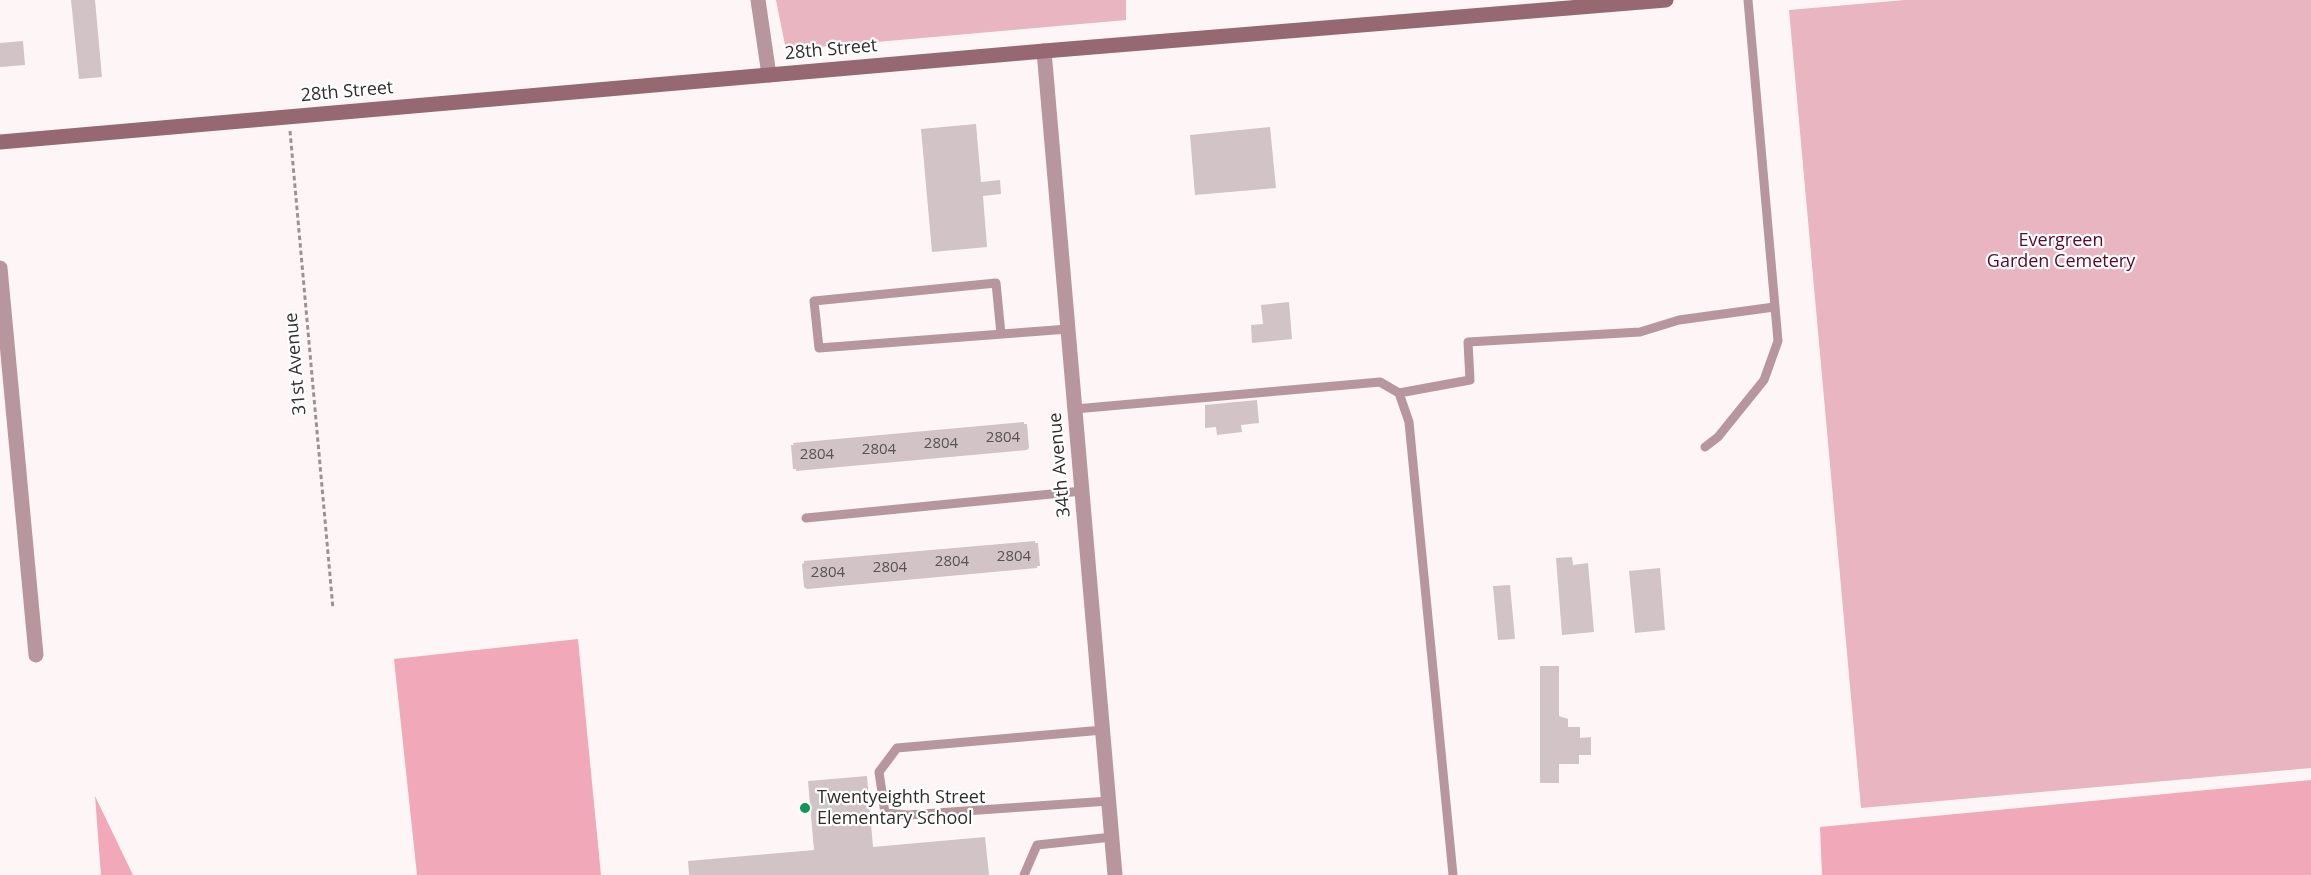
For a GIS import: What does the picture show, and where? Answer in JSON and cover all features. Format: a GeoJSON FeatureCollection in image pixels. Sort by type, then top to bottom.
{"type":"FeatureCollection","features":[{"type":"Feature","properties":{"kind":"main road","name":"28th Street"},"geometry":{"type":"LineString","coordinates":[[0,142],[1044,51],[1666,0]]}},
{"type":"Feature","properties":{"kind":"street"},"geometry":{"type":"LineString","coordinates":[[758,0],[769,75]]}},
{"type":"Feature","properties":{"kind":"street","name":"34th Avenue"},"geometry":{"type":"LineString","coordinates":[[1044,51],[1115,875]]}},
{"type":"Feature","properties":{"kind":"street"},"geometry":{"type":"LineString","coordinates":[[0,267],[36,655]]}},
{"type":"Feature","properties":{"kind":"lane"},"geometry":{"type":"LineString","coordinates":[[1704,447],[1718,437],[1764,380],[1778,341],[1748,0]]}},
{"type":"Feature","properties":{"kind":"lane"},"geometry":{"type":"LineString","coordinates":[[1001,334],[996,283],[814,301],[819,348],[1001,334],[1068,328]]}},
{"type":"Feature","properties":{"kind":"lane"},"geometry":{"type":"LineString","coordinates":[[1075,409],[1380,382],[1399,393],[1470,380],[1468,342],[1640,332],[1679,320],[1774,308]]}},
{"type":"Feature","properties":{"kind":"lane"},"geometry":{"type":"LineString","coordinates":[[1399,393],[1409,422],[1453,875]]}},
{"type":"Feature","properties":{"kind":"lane"},"geometry":{"type":"LineString","coordinates":[[806,518],[1082,491]]}},
{"type":"Feature","properties":{"kind":"lane"},"geometry":{"type":"LineString","coordinates":[[1103,730],[897,748],[879,772],[885,813],[908,815],[1109,801]]}},
{"type":"Feature","properties":{"kind":"lane"},"geometry":{"type":"LineString","coordinates":[[1023,875],[1037,845],[1112,837]]}},
{"type":"Feature","properties":{"kind":"path","name":"31st Avenue"},"geometry":{"type":"LineString","coordinates":[[289,117],[333,609]]}},
{"type":"Feature","properties":{"kind":"green space"},"geometry":{"type":"Polygon","coordinates":[[[776,0],[1126,0],[1126,20],[786,50],[776,0]]]}},
{"type":"Feature","properties":{"kind":"green space","name":"Evergreen Garden Cemetery"},"geometry":{"type":"Polygon","coordinates":[[[1905,0],[2311,0],[2311,768],[1861,808],[1789,10],[1905,0]]]}},
{"type":"Feature","properties":{"kind":"shaded area"},"geometry":{"type":"Polygon","coordinates":[[[578,639],[601,875],[417,875],[394,659],[578,639]]]}},
{"type":"Feature","properties":{"kind":"shaded area"},"geometry":{"type":"Polygon","coordinates":[[[2311,780],[2311,875],[1822,875],[1820,827],[2311,780]]]}},
{"type":"Feature","properties":{"kind":"shaded area"},"geometry":{"type":"Polygon","coordinates":[[[95,796],[133,875],[101,875],[95,796]]]}},
{"type":"Feature","properties":{"kind":"building"},"geometry":{"type":"Polygon","coordinates":[[[71,0],[95,0],[102,77],[79,79],[71,0]]]}},
{"type":"Feature","properties":{"kind":"building"},"geometry":{"type":"Polygon","coordinates":[[[23,41],[25,65],[0,67],[0,43],[23,41]]]}},
{"type":"Feature","properties":{"kind":"building"},"geometry":{"type":"Polygon","coordinates":[[[976,124],[981,182],[1000,180],[1001,194],[983,196],[987,247],[932,252],[921,129],[976,124]]]}},
{"type":"Feature","properties":{"kind":"building"},"geometry":{"type":"Polygon","coordinates":[[[1270,127],[1276,188],[1195,195],[1190,135],[1270,127]]]}},
{"type":"Feature","properties":{"kind":"building"},"geometry":{"type":"Polygon","coordinates":[[[1289,302],[1292,339],[1252,343],[1251,325],[1263,324],[1261,305],[1289,302]]]}},
{"type":"Feature","properties":{"kind":"building"},"geometry":{"type":"Polygon","coordinates":[[[1257,400],[1259,423],[1241,425],[1242,432],[1217,435],[1216,427],[1205,428],[1205,405],[1257,400]]]}},
{"type":"Feature","properties":{"kind":"building"},"geometry":{"type":"Polygon","coordinates":[[[1024,422],[1027,424],[1029,448],[1027,450],[796,471],[793,469],[791,445],[794,445],[793,443],[1024,422]]]}},
{"type":"Feature","properties":{"kind":"building"},"geometry":{"type":"Polygon","coordinates":[[[1035,541],[1038,543],[1040,566],[1037,568],[807,589],[804,587],[802,564],[804,561],[1035,541]]]}},
{"type":"Feature","properties":{"kind":"building"},"geometry":{"type":"Polygon","coordinates":[[[1572,557],[1573,565],[1588,563],[1594,632],[1562,635],[1556,558],[1572,557]]]}},
{"type":"Feature","properties":{"kind":"building"},"geometry":{"type":"Polygon","coordinates":[[[1660,568],[1665,630],[1635,633],[1629,571],[1660,568]]]}},
{"type":"Feature","properties":{"kind":"building"},"geometry":{"type":"Polygon","coordinates":[[[1510,585],[1515,639],[1498,640],[1493,586],[1510,585]]]}},
{"type":"Feature","properties":{"kind":"building"},"geometry":{"type":"Polygon","coordinates":[[[1540,666],[1559,666],[1559,716],[1568,719],[1568,727],[1580,727],[1580,738],[1591,737],[1591,755],[1579,755],[1579,764],[1559,764],[1559,783],[1540,783],[1540,666]]]}},
{"type":"Feature","properties":{"kind":"building"},"geometry":{"type":"Polygon","coordinates":[[[867,776],[873,847],[985,837],[989,875],[689,875],[688,861],[814,850],[808,781],[867,776]]]}},
{"type":"Feature","properties":{"kind":"place","name":"Twentyeighth Street Elementary School"},"geometry":{"type":"Point","coordinates":[805,808]}}]}
